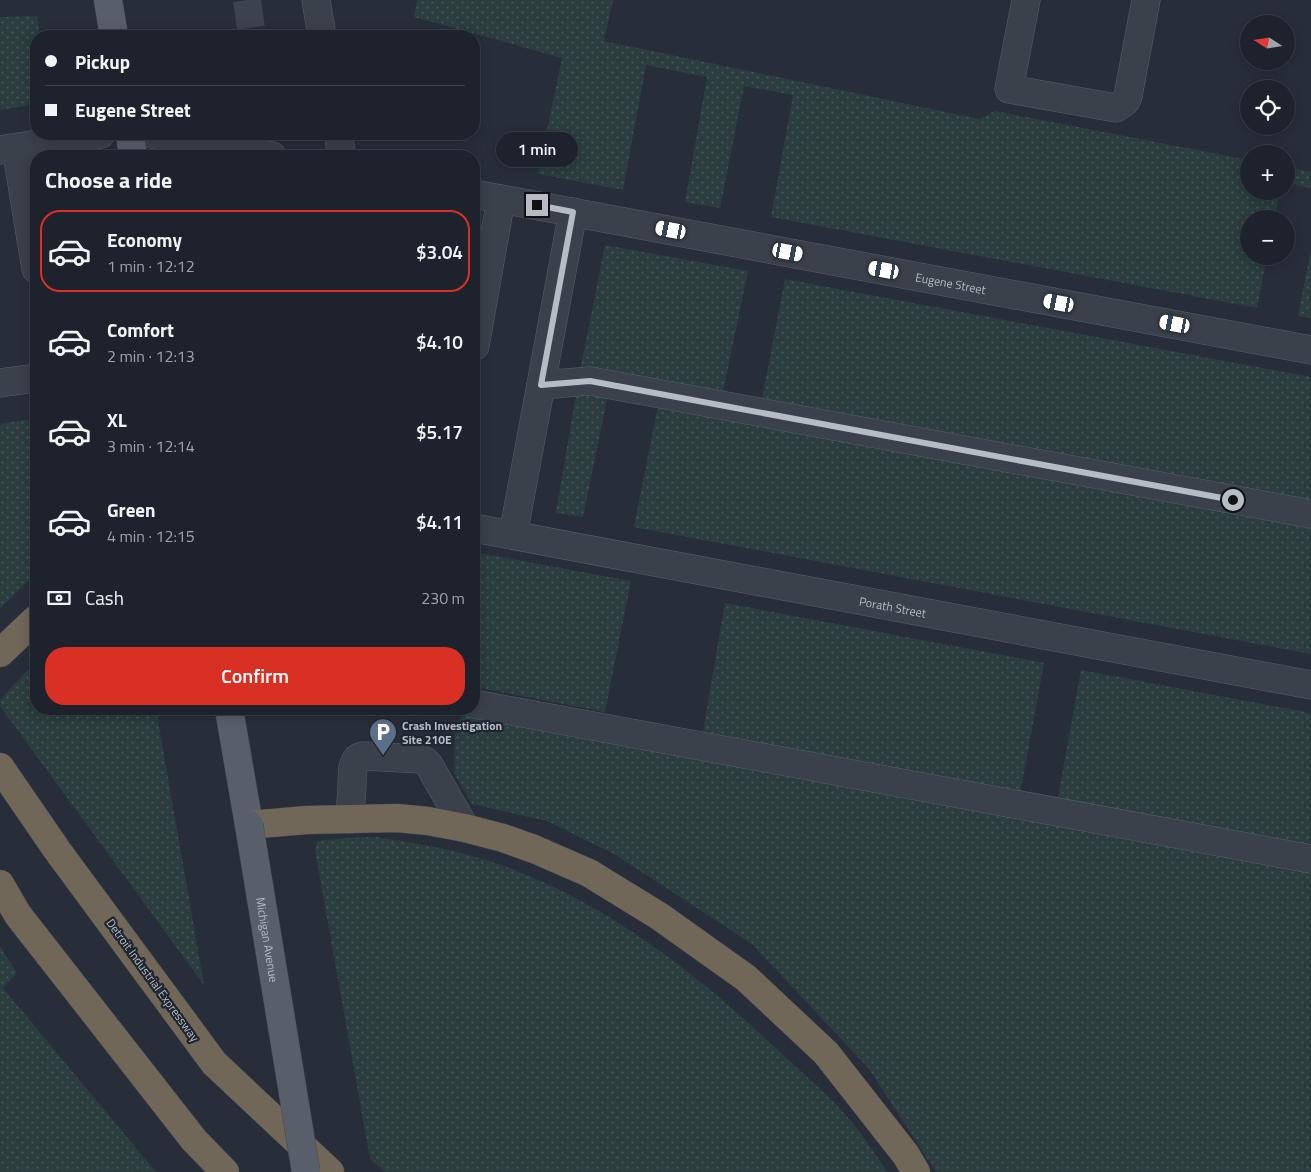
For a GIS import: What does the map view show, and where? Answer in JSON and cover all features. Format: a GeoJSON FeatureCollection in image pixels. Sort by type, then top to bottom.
{"type":"FeatureCollection","features":[{"type":"Feature","properties":{"kind":"highway"},"geometry":{"type":"LineString","coordinates":[[0,653],[30,624]]}},
{"type":"Feature","properties":{"kind":"highway","name":"Detroit Industrial Expressway"},"geometry":{"type":"LineString","coordinates":[[0,767],[63,858],[214,1063],[330,1172]]}},
{"type":"Feature","properties":{"kind":"highway"},"geometry":{"type":"LineString","coordinates":[[249,825],[350,819],[396,818],[428,821],[465,828],[534,850],[588,874],[659,916],[746,978],[826,1053],[906,1155],[916,1172]]}},
{"type":"Feature","properties":{"kind":"highway"},"geometry":{"type":"LineString","coordinates":[[0,884],[18,914],[188,1133],[225,1172]]}},
{"type":"Feature","properties":{"kind":"main road"},"geometry":{"type":"LineString","coordinates":[[108,0],[113,30]]}},
{"type":"Feature","properties":{"kind":"main road","name":"Michigan Avenue"},"geometry":{"type":"LineString","coordinates":[[229,715],[306,1172]]}},
{"type":"Feature","properties":{"kind":"street"},"geometry":{"type":"LineString","coordinates":[[316,0],[321,30]]}},
{"type":"Feature","properties":{"kind":"street"},"geometry":{"type":"LineString","coordinates":[[1026,0],[1009,89],[1116,108],[1125,102],[1128,96],[1146,0]]}},
{"type":"Feature","properties":{"kind":"street"},"geometry":{"type":"LineString","coordinates":[[30,192],[8,149],[64,140]]}},
{"type":"Feature","properties":{"kind":"street"},"geometry":{"type":"LineString","coordinates":[[185,140],[239,150]]}},
{"type":"Feature","properties":{"kind":"street","name":"Eugene Street"},"geometry":{"type":"LineString","coordinates":[[480,195],[1311,350]]}},
{"type":"Feature","properties":{"kind":"street"},"geometry":{"type":"LineString","coordinates":[[480,317],[500,199]]}},
{"type":"Feature","properties":{"kind":"street"},"geometry":{"type":"LineString","coordinates":[[513,535],[573,212]]}},
{"type":"Feature","properties":{"kind":"street"},"geometry":{"type":"LineString","coordinates":[[0,383],[30,379]]}},
{"type":"Feature","properties":{"kind":"street"},"geometry":{"type":"LineString","coordinates":[[541,385],[590,381],[1311,514]]}},
{"type":"Feature","properties":{"kind":"street","name":"Porath Street"},"geometry":{"type":"LineString","coordinates":[[480,529],[1311,685]]}},
{"type":"Feature","properties":{"kind":"street"},"geometry":{"type":"LineString","coordinates":[[480,705],[1311,859]]}},
{"type":"Feature","properties":{"kind":"street"},"geometry":{"type":"LineString","coordinates":[[350,819],[353,768],[358,757],[425,760],[430,765],[465,828]]}},
{"type":"Feature","properties":{"kind":"shaded area"},"geometry":{"type":"Polygon","coordinates":[[[417,0],[613,0],[604,41],[979,119],[995,111],[1240,158],[1240,200],[1278,200],[1276,210],[1240,210],[1240,265],[1265,265],[1257,308],[771,217],[793,95],[744,86],[720,208],[685,202],[707,77],[646,65],[623,190],[538,174],[562,58],[480,35],[480,30],[461,30],[414,17],[417,0]]]}},
{"type":"Feature","properties":{"kind":"shaded area"},"geometry":{"type":"Polygon","coordinates":[[[37,16],[39,30],[30,30],[30,105],[0,110],[0,17],[37,16]]]}},
{"type":"Feature","properties":{"kind":"shaded area"},"geometry":{"type":"Polygon","coordinates":[[[1295,169],[1311,172],[1311,188],[1295,185],[1295,169]]]}},
{"type":"Feature","properties":{"kind":"shaded area"},"geometry":{"type":"Polygon","coordinates":[[[605,245],[748,271],[719,411],[758,419],[785,279],[1311,377],[1311,654],[634,527],[661,390],[611,380],[583,517],[556,513],[579,376],[605,245]]]}},
{"type":"Feature","properties":{"kind":"shaded area"},"geometry":{"type":"Polygon","coordinates":[[[1311,249],[1311,318],[1298,316],[1311,249]]]}},
{"type":"Feature","properties":{"kind":"shaded area"},"geometry":{"type":"Polygon","coordinates":[[[30,419],[30,579],[0,609],[0,424],[30,419]]]}},
{"type":"Feature","properties":{"kind":"shaded area"},"geometry":{"type":"Polygon","coordinates":[[[480,553],[631,581],[605,712],[480,688],[480,553]]]}},
{"type":"Feature","properties":{"kind":"shaded area"},"geometry":{"type":"Polygon","coordinates":[[[725,603],[1044,663],[1020,794],[702,736],[725,603]]]}},
{"type":"Feature","properties":{"kind":"shaded area"},"geometry":{"type":"Polygon","coordinates":[[[30,668],[30,715],[157,715],[204,985],[0,706],[0,700],[30,668]]]}},
{"type":"Feature","properties":{"kind":"shaded area"},"geometry":{"type":"Polygon","coordinates":[[[1081,670],[1311,713],[1311,843],[1303,845],[1057,802],[1081,670]]]}},
{"type":"Feature","properties":{"kind":"shaded area"},"geometry":{"type":"Polygon","coordinates":[[[462,715],[750,767],[1311,873],[1311,1172],[936,1172],[869,1069],[752,944],[614,854],[547,821],[472,804],[454,773],[455,732],[462,715]]]}},
{"type":"Feature","properties":{"kind":"shaded area"},"geometry":{"type":"Polygon","coordinates":[[[376,837],[454,851],[510,868],[553,886],[594,908],[634,933],[709,989],[819,1088],[842,1111],[872,1148],[887,1172],[385,1172],[370,1159],[315,850],[317,841],[376,837]]]}},
{"type":"Feature","properties":{"kind":"shaded area"},"geometry":{"type":"Polygon","coordinates":[[[0,947],[17,973],[3,988],[156,1172],[0,1172],[0,947]]]}},
{"type":"Feature","properties":{"kind":"tunnel"},"geometry":{"type":"LineString","coordinates":[[247,0],[251,30]]}},
{"type":"Feature","properties":{"kind":"place","name":"Crash Investigation Site 210E"},"geometry":{"type":"Point","coordinates":[383,756]}},
{"type":"Feature","properties":{"kind":"route"},"geometry":{"type":"LineString","coordinates":[[537,205],[573,212],[541,385],[590,381],[1233,500]]}}]}
